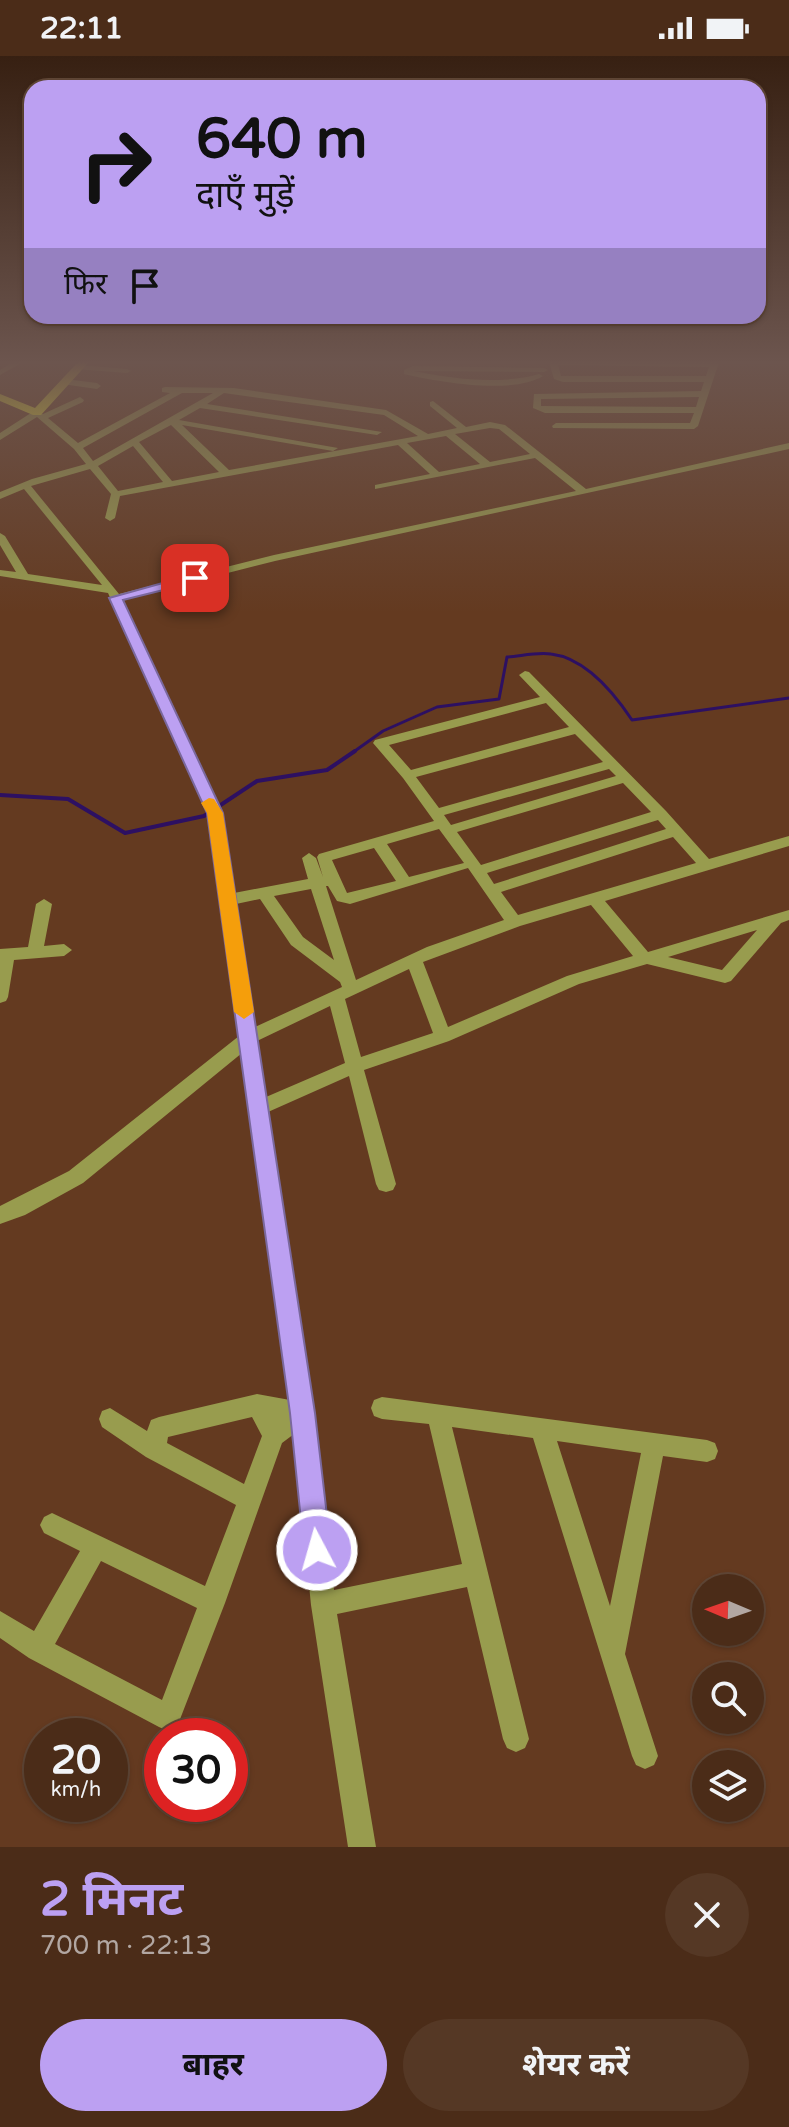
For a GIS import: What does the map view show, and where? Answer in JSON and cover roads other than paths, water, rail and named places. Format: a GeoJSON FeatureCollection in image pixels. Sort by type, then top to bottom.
{"type":"FeatureCollection","features":[{"type":"Feature","properties":{"kind":"street"},"geometry":{"type":"LineString","coordinates":[[0,496],[25,485],[93,465],[125,446]]}},
{"type":"Feature","properties":{"kind":"street"},"geometry":{"type":"LineString","coordinates":[[137,446],[169,484]]}},
{"type":"Feature","properties":{"kind":"street"},"geometry":{"type":"LineString","coordinates":[[198,446],[226,473]]}},
{"type":"Feature","properties":{"kind":"street"},"geometry":{"type":"LineString","coordinates":[[319,446],[346,450]]}},
{"type":"Feature","properties":{"kind":"street"},"geometry":{"type":"LineString","coordinates":[[116,494],[372,446]]}},
{"type":"Feature","properties":{"kind":"street"},"geometry":{"type":"LineString","coordinates":[[404,446],[437,475]]}},
{"type":"Feature","properties":{"kind":"street"},"geometry":{"type":"LineString","coordinates":[[464,446],[488,465]]}},
{"type":"Feature","properties":{"kind":"street"},"geometry":{"type":"LineString","coordinates":[[525,446],[584,492]]}},
{"type":"Feature","properties":{"kind":"street"},"geometry":{"type":"LineString","coordinates":[[0,573],[114,594],[789,446]]}},
{"type":"Feature","properties":{"kind":"street"},"geometry":{"type":"LineString","coordinates":[[77,447],[116,494]]}},
{"type":"Feature","properties":{"kind":"street"},"geometry":{"type":"LineString","coordinates":[[378,487],[537,455]]}},
{"type":"Feature","properties":{"kind":"street"},"geometry":{"type":"LineString","coordinates":[[25,485],[114,594],[213,810],[303,1413],[323,1605],[362,1847]]}},
{"type":"Feature","properties":{"kind":"street"},"geometry":{"type":"LineString","coordinates":[[110,518],[116,494]]}},
{"type":"Feature","properties":{"kind":"street"},"geometry":{"type":"LineString","coordinates":[[0,537],[24,576]]}},
{"type":"Feature","properties":{"kind":"street"},"geometry":{"type":"LineString","coordinates":[[525,675],[661,814],[706,865]]}},
{"type":"Feature","properties":{"kind":"street"},"geometry":{"type":"LineString","coordinates":[[514,922],[491,890],[469,869],[408,775],[380,743],[548,699]]}},
{"type":"Feature","properties":{"kind":"street"},"geometry":{"type":"LineString","coordinates":[[408,775],[577,729]]}},
{"type":"Feature","properties":{"kind":"street"},"geometry":{"type":"LineString","coordinates":[[386,1184],[355,1066],[345,988],[325,882],[324,857],[440,823],[527,787],[611,764]]}},
{"type":"Feature","properties":{"kind":"street"},"geometry":{"type":"LineString","coordinates":[[440,823],[542,803],[625,778]]}},
{"type":"Feature","properties":{"kind":"street"},"geometry":{"type":"LineString","coordinates":[[527,787],[542,803]]}},
{"type":"Feature","properties":{"kind":"street"},"geometry":{"type":"LineString","coordinates":[[309,858],[325,882],[346,899],[572,842],[661,814]]}},
{"type":"Feature","properties":{"kind":"street"},"geometry":{"type":"LineString","coordinates":[[491,890],[676,831]]}},
{"type":"Feature","properties":{"kind":"street"},"geometry":{"type":"LineString","coordinates":[[0,1215],[18,1209],[76,1177],[248,1038],[345,988],[514,922],[789,841]]}},
{"type":"Feature","properties":{"kind":"street"},"geometry":{"type":"LineString","coordinates":[[378,842],[405,883]]}},
{"type":"Feature","properties":{"kind":"street"},"geometry":{"type":"LineString","coordinates":[[572,842],[587,860]]}},
{"type":"Feature","properties":{"kind":"street"},"geometry":{"type":"LineString","coordinates":[[227,900],[325,882]]}},
{"type":"Feature","properties":{"kind":"street"},"geometry":{"type":"LineString","coordinates":[[264,893],[297,941],[345,988]]}},
{"type":"Feature","properties":{"kind":"street"},"geometry":{"type":"LineString","coordinates":[[596,900],[643,957],[725,977],[783,917]]}},
{"type":"Feature","properties":{"kind":"street"},"geometry":{"type":"LineString","coordinates":[[35,952],[44,904]]}},
{"type":"Feature","properties":{"kind":"street"},"geometry":{"type":"LineString","coordinates":[[259,1108],[355,1066],[443,1036],[573,980],[783,917]]}},
{"type":"Feature","properties":{"kind":"street"},"geometry":{"type":"LineString","coordinates":[[0,997],[4,955],[64,950]]}},
{"type":"Feature","properties":{"kind":"street"},"geometry":{"type":"LineString","coordinates":[[414,960],[443,1036]]}},
{"type":"Feature","properties":{"kind":"street"},"geometry":{"type":"LineString","coordinates":[[154,1449],[159,1428],[257,1405],[303,1413]]}},
{"type":"Feature","properties":{"kind":"street"},"geometry":{"type":"LineString","coordinates":[[257,1405],[274,1435]]}},
{"type":"Feature","properties":{"kind":"street"},"geometry":{"type":"LineString","coordinates":[[382,1408],[707,1451]]}},
{"type":"Feature","properties":{"kind":"street"},"geometry":{"type":"LineString","coordinates":[[0,1623],[38,1649],[168,1718],[274,1435],[303,1413]]}},
{"type":"Feature","properties":{"kind":"street"},"geometry":{"type":"LineString","coordinates":[[438,1414],[516,1739]]}},
{"type":"Feature","properties":{"kind":"street"},"geometry":{"type":"LineString","coordinates":[[110,1419],[154,1449],[250,1500]]}},
{"type":"Feature","properties":{"kind":"street"},"geometry":{"type":"LineString","coordinates":[[541,1428],[645,1756]]}},
{"type":"Feature","properties":{"kind":"street"},"geometry":{"type":"LineString","coordinates":[[613,1655],[654,1444]]}},
{"type":"Feature","properties":{"kind":"street"},"geometry":{"type":"LineString","coordinates":[[52,1525],[213,1603]]}},
{"type":"Feature","properties":{"kind":"street"},"geometry":{"type":"LineString","coordinates":[[38,1649],[96,1546]]}},
{"type":"Feature","properties":{"kind":"street"},"geometry":{"type":"LineString","coordinates":[[323,1605],[478,1573]]}},
{"type":"Feature","properties":{"kind":"waterway"},"geometry":{"type":"LineString","coordinates":[[352,753],[383,731],[437,707],[499,699],[507,657],[546,654],[575,662],[598,678],[632,720],[789,698]]}},
{"type":"Feature","properties":{"kind":"waterway"},"geometry":{"type":"LineString","coordinates":[[0,795],[68,799],[125,833],[204,816],[257,781],[327,770],[355,751]]}}]}
